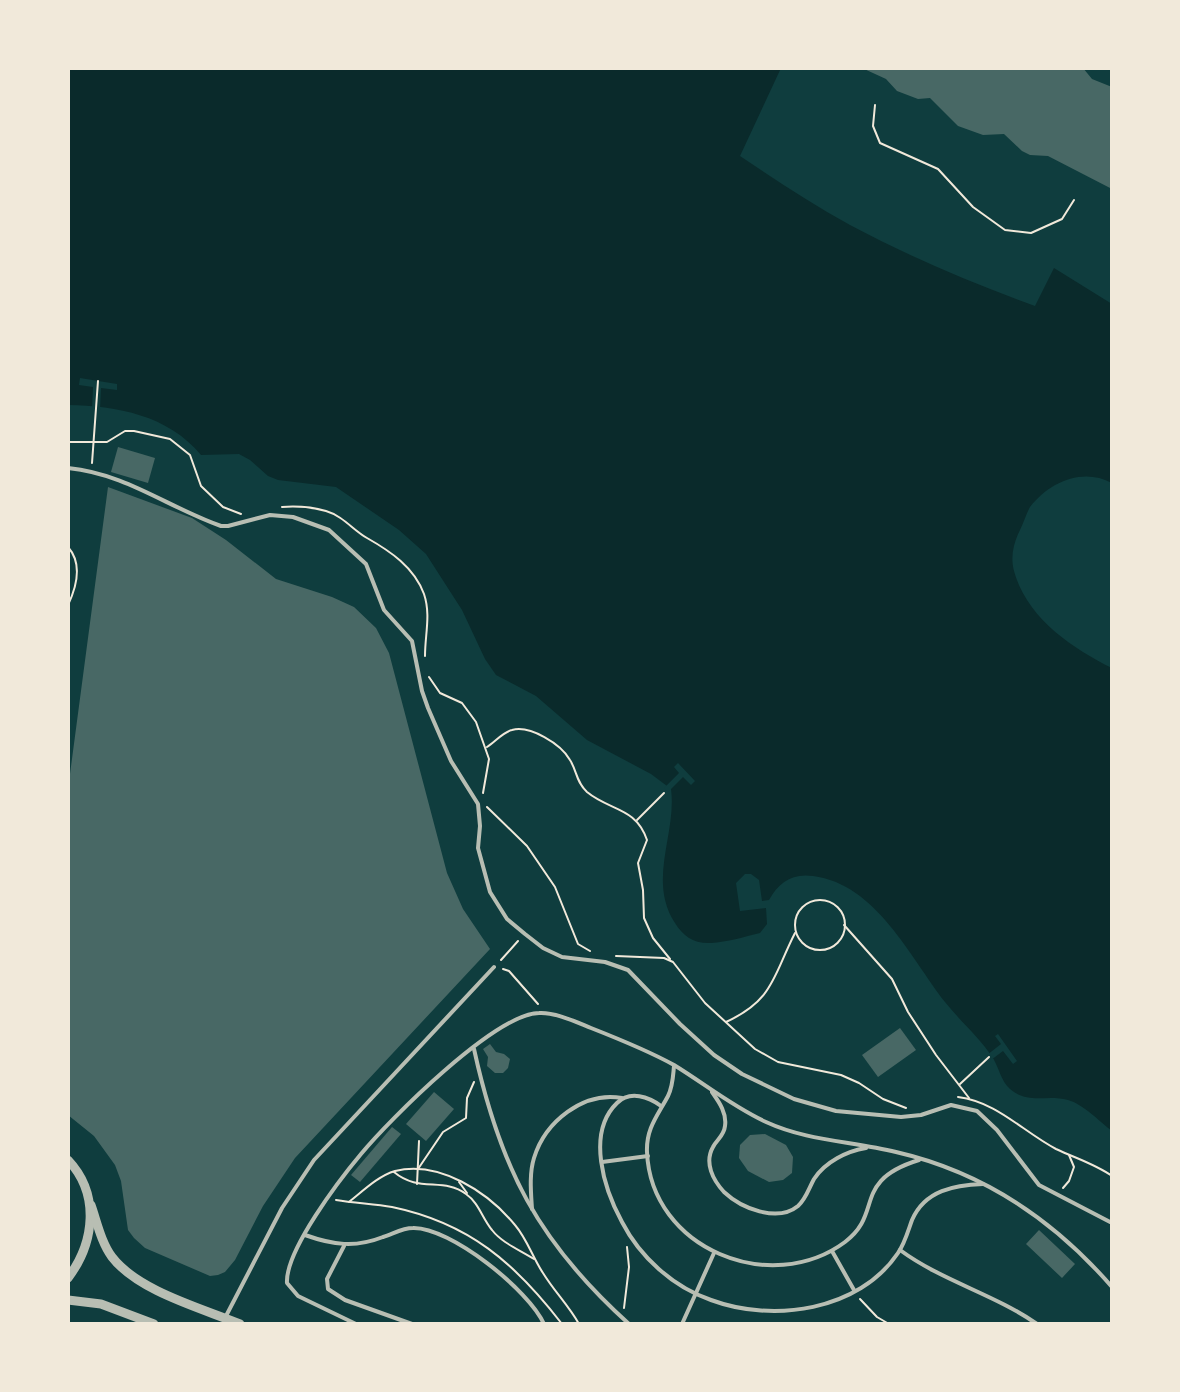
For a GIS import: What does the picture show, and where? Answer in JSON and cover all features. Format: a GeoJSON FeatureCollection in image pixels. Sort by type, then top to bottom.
{"type":"FeatureCollection","features":[{"type":"Feature","properties":{"kind":"street"},"geometry":{"type":"LineString","coordinates":[[68,1160],[80,1175],[104,1244],[118,1264],[152,1288],[240,1324]]}},
{"type":"Feature","properties":{"kind":"street"},"geometry":{"type":"LineString","coordinates":[[68,1278],[86,1244],[91,1225],[91,1205]]}},
{"type":"Feature","properties":{"kind":"street"},"geometry":{"type":"LineString","coordinates":[[68,1300],[101,1304],[154,1324]]}},
{"type":"Feature","properties":{"kind":"lane"},"geometry":{"type":"LineString","coordinates":[[68,468],[90,471],[140,487],[221,526],[270,515],[304,520],[339,536],[360,556],[384,610],[412,641],[428,708],[451,761],[478,804],[478,848],[490,892],[507,919],[552,954],[605,962],[628,970],[714,1055],[758,1082],[794,1099],[836,1111],[901,1117],[921,1115],[951,1105],[977,1111],[997,1130],[1030,1176],[1053,1195],[1112,1223]]}},
{"type":"Feature","properties":{"kind":"lane"},"geometry":{"type":"LineString","coordinates":[[225,1318],[282,1208],[314,1160],[494,967]]}},
{"type":"Feature","properties":{"kind":"lane"},"geometry":{"type":"LineString","coordinates":[[356,1324],[290,1290],[287,1283],[288,1270],[323,1203],[400,1111],[515,1019],[540,1012],[630,1043],[674,1066],[745,1111],[796,1134],[922,1159],[986,1184],[1021,1204],[1059,1232],[1112,1287]]}},
{"type":"Feature","properties":{"kind":"lane"},"geometry":{"type":"LineString","coordinates":[[474,1049],[500,1147],[532,1211],[578,1274],[629,1324]]}},
{"type":"Feature","properties":{"kind":"lane"},"geometry":{"type":"LineString","coordinates":[[674,1066],[672,1086],[652,1123],[648,1156],[654,1185],[673,1218],[714,1253],[752,1265],[775,1266],[797,1264],[832,1251],[857,1230],[872,1191],[883,1176],[901,1165],[922,1159]]}},
{"type":"Feature","properties":{"kind":"lane"},"geometry":{"type":"LineString","coordinates":[[711,1090],[722,1106],[725,1124],[723,1134],[711,1150],[709,1168],[722,1190],[753,1209],[772,1213],[796,1207],[824,1168],[846,1154],[872,1147]]}},
{"type":"Feature","properties":{"kind":"lane"},"geometry":{"type":"LineString","coordinates":[[532,1211],[533,1160],[545,1134],[563,1114],[580,1104],[614,1096],[644,1097],[661,1106]]}},
{"type":"Feature","properties":{"kind":"lane"},"geometry":{"type":"LineString","coordinates":[[622,1098],[604,1122],[601,1133],[602,1162],[610,1197],[622,1222],[656,1267],[695,1294],[739,1307],[786,1311],[817,1306],[855,1291],[872,1281],[900,1250],[913,1217],[927,1199],[952,1187],[986,1184]]}},
{"type":"Feature","properties":{"kind":"lane"},"geometry":{"type":"LineString","coordinates":[[602,1162],[648,1156]]}},
{"type":"Feature","properties":{"kind":"lane"},"geometry":{"type":"LineString","coordinates":[[305,1235],[344,1246],[362,1244],[405,1228],[417,1227],[429,1231],[503,1275],[531,1304],[544,1324]]}},
{"type":"Feature","properties":{"kind":"lane"},"geometry":{"type":"LineString","coordinates":[[344,1246],[327,1279],[328,1289],[345,1300],[412,1324]]}},
{"type":"Feature","properties":{"kind":"lane"},"geometry":{"type":"LineString","coordinates":[[900,1250],[918,1263],[1000,1301],[1037,1324]]}},
{"type":"Feature","properties":{"kind":"lane"},"geometry":{"type":"LineString","coordinates":[[832,1251],[855,1291]]}},
{"type":"Feature","properties":{"kind":"lane"},"geometry":{"type":"LineString","coordinates":[[682,1324],[714,1253]]}},
{"type":"Feature","properties":{"kind":"lane"},"geometry":{"type":"LineString","coordinates":[[960,1324],[998,1324]]}},
{"type":"Feature","properties":{"kind":"path"},"geometry":{"type":"LineString","coordinates":[[875,105],[873,126],[880,143],[938,169],[973,207],[1005,230],[1031,233],[1062,219],[1074,200]]}},
{"type":"Feature","properties":{"kind":"path"},"geometry":{"type":"LineString","coordinates":[[90,471],[95,454],[98,381]]}},
{"type":"Feature","properties":{"kind":"path"},"geometry":{"type":"LineString","coordinates":[[68,442],[107,442],[125,431],[170,439],[190,455],[201,486],[231,511],[249,512]]}},
{"type":"Feature","properties":{"kind":"path"},"geometry":{"type":"LineString","coordinates":[[277,507],[317,509],[341,518],[365,537],[388,548],[409,569],[418,582],[427,608],[425,661]]}},
{"type":"Feature","properties":{"kind":"path"},"geometry":{"type":"LineString","coordinates":[[68,547],[78,567],[77,581],[68,605]]}},
{"type":"Feature","properties":{"kind":"path"},"geometry":{"type":"LineString","coordinates":[[427,671],[431,684],[440,693],[462,703],[470,711],[489,759],[483,795],[488,808],[527,846],[555,887],[578,944],[594,953]]}},
{"type":"Feature","properties":{"kind":"path"},"geometry":{"type":"LineString","coordinates":[[486,748],[507,731],[515,729],[540,736],[564,753],[577,779],[590,794],[637,820],[647,840],[638,863],[644,918],[653,938],[692,988],[755,1049],[778,1062],[841,1075],[883,1099],[908,1108]]}},
{"type":"Feature","properties":{"kind":"path"},"geometry":{"type":"LineString","coordinates":[[637,820],[664,793]]}},
{"type":"Feature","properties":{"kind":"path"},"geometry":{"type":"LineString","coordinates":[[725,1022],[752,1009],[771,987],[796,931],[799,911],[813,901],[821,900],[841,913],[844,925],[842,936],[837,943],[823,950],[808,947],[801,942],[796,931]]}},
{"type":"Feature","properties":{"kind":"path"},"geometry":{"type":"LineString","coordinates":[[844,925],[892,979],[908,1012],[977,1111]]}},
{"type":"Feature","properties":{"kind":"path"},"geometry":{"type":"LineString","coordinates":[[525,934],[494,967],[509,971],[537,1002],[540,1012]]}},
{"type":"Feature","properties":{"kind":"path"},"geometry":{"type":"LineString","coordinates":[[612,955],[637,959],[664,958],[673,962]]}},
{"type":"Feature","properties":{"kind":"path"},"geometry":{"type":"LineString","coordinates":[[959,1085],[989,1057]]}},
{"type":"Feature","properties":{"kind":"path"},"geometry":{"type":"LineString","coordinates":[[418,1169],[443,1132],[466,1118],[467,1098],[479,1075]]}},
{"type":"Feature","properties":{"kind":"path"},"geometry":{"type":"LineString","coordinates":[[949,1099],[970,1099],[994,1107],[1014,1123],[1112,1176]]}},
{"type":"Feature","properties":{"kind":"path"},"geometry":{"type":"LineString","coordinates":[[416,1184],[419,1141]]}},
{"type":"Feature","properties":{"kind":"path"},"geometry":{"type":"LineString","coordinates":[[1053,1195],[1065,1187],[1072,1175],[1074,1167],[1068,1154]]}},
{"type":"Feature","properties":{"kind":"path"},"geometry":{"type":"LineString","coordinates":[[349,1202],[393,1171],[418,1169],[458,1181],[485,1196],[515,1225],[579,1324]]}},
{"type":"Feature","properties":{"kind":"path"},"geometry":{"type":"LineString","coordinates":[[393,1171],[403,1180],[453,1187],[471,1198]]}},
{"type":"Feature","properties":{"kind":"path"},"geometry":{"type":"LineString","coordinates":[[458,1181],[492,1231],[536,1260]]}},
{"type":"Feature","properties":{"kind":"path"},"geometry":{"type":"LineString","coordinates":[[622,1318],[629,1267],[626,1244]]}},
{"type":"Feature","properties":{"kind":"path"},"geometry":{"type":"LineString","coordinates":[[855,1291],[864,1305],[889,1324]]}},
{"type":"Feature","properties":{"kind":"water"},"geometry":{"type":"Polygon","coordinates":[[[68,68],[781,68],[740,156],[850,225],[918,259],[988,288],[1035,306],[1054,268],[1112,304],[1112,483],[1090,476],[1078,477],[1047,490],[1029,510],[1016,539],[1012,560],[1020,588],[1040,617],[1067,641],[1112,668],[1112,1131],[1074,1102],[1060,1098],[1024,1097],[1010,1089],[988,1051],[945,1002],[890,925],[855,893],[835,882],[805,875],[792,878],[777,888],[769,900],[762,901],[759,880],[745,874],[736,883],[740,911],[766,908],[767,924],[760,933],[711,943],[694,941],[685,935],[667,907],[663,890],[671,789],[651,774],[587,740],[536,696],[496,675],[462,610],[426,554],[399,530],[336,487],[278,480],[239,454],[201,455],[173,430],[140,415],[68,405],[68,68]]]}},
{"type":"Feature","properties":{"kind":"pier"},"geometry":{"type":"Polygon","coordinates":[[[80,378],[117,384],[117,390],[101,388],[100,410],[92,410],[93,387],[79,385],[80,378]]]}},
{"type":"Feature","properties":{"kind":"pier"},"geometry":{"type":"Polygon","coordinates":[[[678,763],[695,781],[691,785],[683,777],[668,792],[664,788],[679,773],[674,767],[678,763]]]}},
{"type":"Feature","properties":{"kind":"pier"},"geometry":{"type":"Polygon","coordinates":[[[998,1034],[1017,1061],[1013,1064],[1003,1051],[991,1060],[987,1055],[1001,1044],[995,1036],[998,1034]]]}},
{"type":"Feature","properties":{"kind":"building"},"geometry":{"type":"Polygon","coordinates":[[[862,68],[1083,68],[1092,79],[1112,87],[1112,189],[1048,156],[1030,155],[1022,151],[1004,134],[983,135],[958,126],[930,98],[918,99],[897,91],[886,79],[862,68]]]}},
{"type":"Feature","properties":{"kind":"building"},"geometry":{"type":"Polygon","coordinates":[[[118,447],[155,458],[148,483],[111,472],[118,447]]]}},
{"type":"Feature","properties":{"kind":"building"},"geometry":{"type":"Polygon","coordinates":[[[108,487],[192,518],[276,579],[354,607],[376,628],[389,653],[447,873],[463,909],[490,949],[295,1158],[263,1206],[235,1260],[218,1275],[210,1276],[145,1248],[134,1238],[128,1230],[121,1181],[115,1165],[94,1136],[68,1115],[68,789],[108,487]]]}},
{"type":"Feature","properties":{"kind":"building"},"geometry":{"type":"Polygon","coordinates":[[[900,1028],[916,1050],[878,1077],[862,1055],[900,1028]]]}},
{"type":"Feature","properties":{"kind":"building"},"geometry":{"type":"Polygon","coordinates":[[[490,1044],[496,1052],[510,1059],[503,1073],[495,1073],[487,1066],[488,1057],[483,1049],[490,1044]]]}},
{"type":"Feature","properties":{"kind":"building"},"geometry":{"type":"Polygon","coordinates":[[[434,1092],[454,1109],[426,1141],[406,1124],[434,1092]]]}},
{"type":"Feature","properties":{"kind":"building"},"geometry":{"type":"Polygon","coordinates":[[[392,1127],[401,1134],[360,1182],[351,1175],[392,1127]]]}},
{"type":"Feature","properties":{"kind":"building"},"geometry":{"type":"Polygon","coordinates":[[[765,1134],[786,1145],[793,1157],[792,1173],[783,1180],[769,1182],[748,1171],[739,1158],[740,1145],[750,1135],[765,1134]]]}},
{"type":"Feature","properties":{"kind":"building"},"geometry":{"type":"Polygon","coordinates":[[[1039,1230],[1075,1264],[1062,1278],[1026,1244],[1039,1230]]]}}]}
